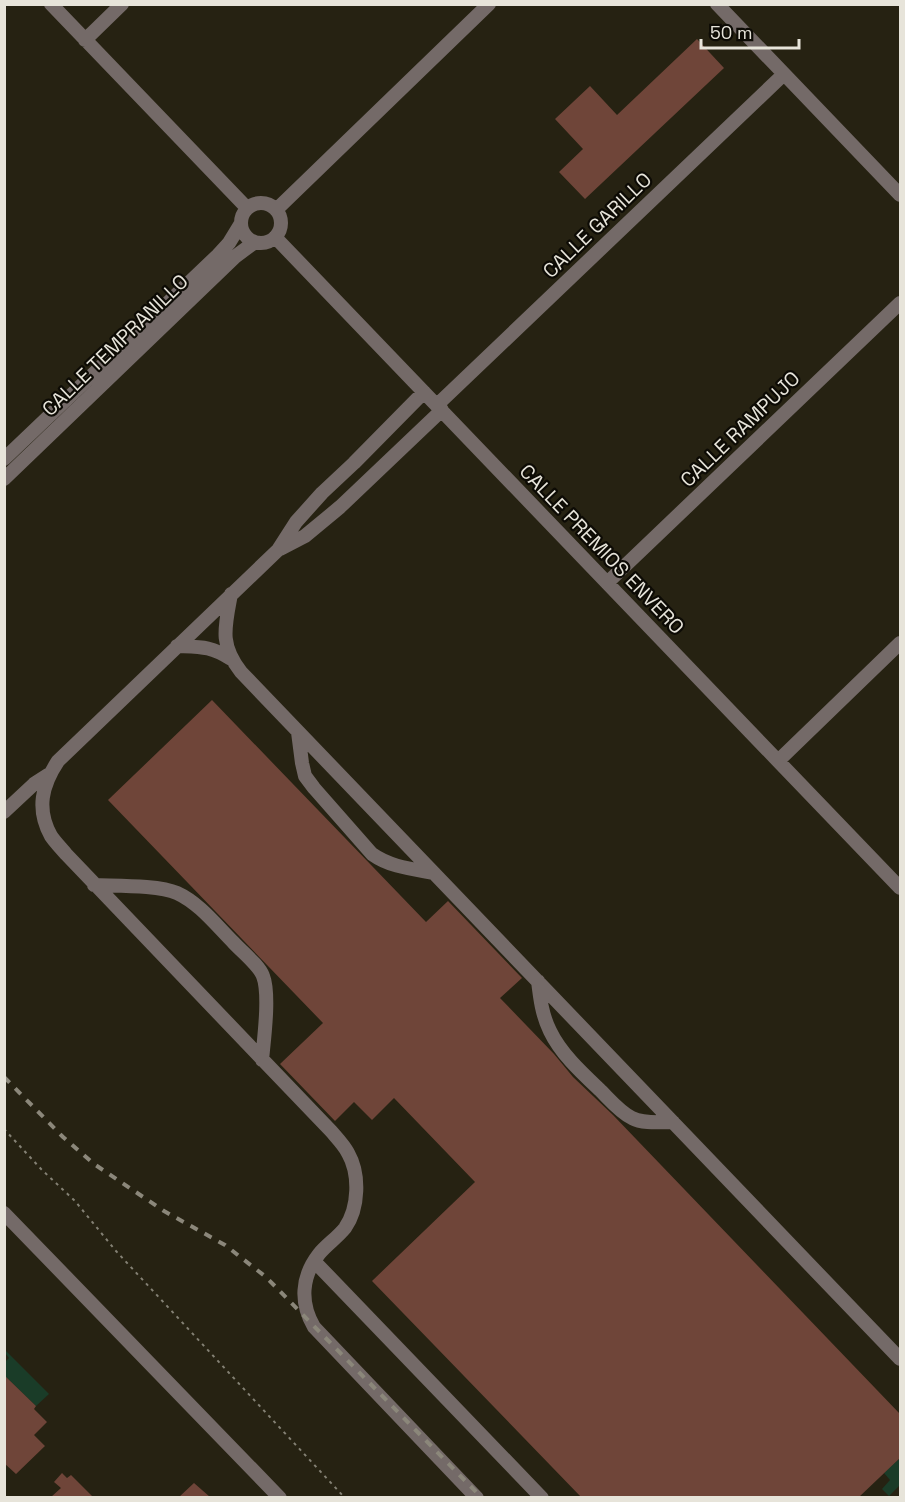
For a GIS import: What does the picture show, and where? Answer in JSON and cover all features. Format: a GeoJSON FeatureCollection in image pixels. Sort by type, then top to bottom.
{"type":"FeatureCollection","features":[{"type":"Feature","properties":{"kind":"street"},"geometry":{"type":"LineString","coordinates":[[51,4],[247,208]]}},
{"type":"Feature","properties":{"kind":"street"},"geometry":{"type":"LineString","coordinates":[[85,40],[122,4]]}},
{"type":"Feature","properties":{"kind":"street"},"geometry":{"type":"LineString","coordinates":[[276,210],[489,4]]}},
{"type":"Feature","properties":{"kind":"street"},"geometry":{"type":"LineString","coordinates":[[717,4],[900,195]]}},
{"type":"Feature","properties":{"kind":"street","name":"CALLE GARILLO"},"geometry":{"type":"LineString","coordinates":[[278,550],[305,536],[340,507],[784,74]]}},
{"type":"Feature","properties":{"kind":"street"},"geometry":{"type":"LineString","coordinates":[[258,202],[267,203],[276,210],[281,220],[281,229],[275,237],[270,241],[255,242],[248,239],[240,225],[244,210],[258,202]]}},
{"type":"Feature","properties":{"kind":"street","name":"CALLE TEMPRANILLO"},"geometry":{"type":"LineString","coordinates":[[4,459],[218,255],[230,243],[240,225]]}},
{"type":"Feature","properties":{"kind":"street","name":"CALLE PREMIOS ENVERO"},"geometry":{"type":"LineString","coordinates":[[275,237],[900,888]]}},
{"type":"Feature","properties":{"kind":"street","name":"CALLE TEMPRANILLO"},"geometry":{"type":"LineString","coordinates":[[4,479],[236,256],[255,242]]}},
{"type":"Feature","properties":{"kind":"street","name":"CALLE RAMPUJO"},"geometry":{"type":"LineString","coordinates":[[607,583],[900,303]]}},
{"type":"Feature","properties":{"kind":"street"},"geometry":{"type":"LineString","coordinates":[[424,392],[322,493],[296,522],[278,550],[58,761],[48,775],[42,805],[44,820],[52,836],[66,854],[331,1131],[348,1153],[355,1170],[356,1184],[351,1214],[345,1228],[319,1254],[306,1277],[307,1314],[314,1327],[477,1497]]}},
{"type":"Feature","properties":{"kind":"street"},"geometry":{"type":"LineString","coordinates":[[231,594],[225,634],[227,650],[241,672],[900,1359]]}},
{"type":"Feature","properties":{"kind":"street"},"geometry":{"type":"LineString","coordinates":[[778,760],[900,643]]}},
{"type":"Feature","properties":{"kind":"street"},"geometry":{"type":"LineString","coordinates":[[177,646],[212,648],[231,659]]}},
{"type":"Feature","properties":{"kind":"street"},"geometry":{"type":"LineString","coordinates":[[298,732],[305,776],[372,854],[392,865],[434,873]]}},
{"type":"Feature","properties":{"kind":"street"},"geometry":{"type":"LineString","coordinates":[[4,812],[34,784],[48,775]]}},
{"type":"Feature","properties":{"kind":"street"},"geometry":{"type":"LineString","coordinates":[[94,885],[160,888],[176,892],[189,899],[250,960],[263,975],[266,994],[262,1060]]}},
{"type":"Feature","properties":{"kind":"street"},"geometry":{"type":"LineString","coordinates":[[538,981],[541,1007],[549,1030],[557,1044],[579,1069],[634,1120],[673,1122]]}},
{"type":"Feature","properties":{"kind":"street"},"geometry":{"type":"LineString","coordinates":[[4,1213],[280,1497]]}},
{"type":"Feature","properties":{"kind":"street"},"geometry":{"type":"LineString","coordinates":[[314,1261],[542,1497]]}},
{"type":"Feature","properties":{"kind":"path"},"geometry":{"type":"LineString","coordinates":[[4,1129],[75,1201],[116,1251],[345,1497]]}},
{"type":"Feature","properties":{"kind":"green space"},"geometry":{"type":"Polygon","coordinates":[[[4,1349],[49,1394],[36,1406],[7,1378],[5,1380],[5,1362],[9,1358],[4,1349]]]}},
{"type":"Feature","properties":{"kind":"green space"},"geometry":{"type":"Polygon","coordinates":[[[900,1458],[900,1485],[889,1496],[882,1489],[890,1480],[884,1473],[900,1458]]]}},
{"type":"Feature","properties":{"kind":"building"},"geometry":{"type":"Polygon","coordinates":[[[697,39],[724,68],[585,199],[559,172],[583,149],[555,119],[590,86],[617,115],[697,39]]]}},
{"type":"Feature","properties":{"kind":"building"},"geometry":{"type":"Polygon","coordinates":[[[212,700],[426,922],[448,901],[522,978],[500,998],[573,1077],[613,1115],[900,1414],[900,1458],[859,1497],[581,1497],[372,1281],[475,1182],[394,1098],[372,1120],[354,1102],[335,1121],[280,1064],[323,1023],[108,800],[212,700]]]}},
{"type":"Feature","properties":{"kind":"building"},"geometry":{"type":"Polygon","coordinates":[[[4,1375],[36,1406],[34,1409],[47,1422],[34,1435],[45,1446],[16,1474],[4,1463],[4,1375]]]}},
{"type":"Feature","properties":{"kind":"building"},"geometry":{"type":"Polygon","coordinates":[[[62,1473],[67,1478],[71,1475],[93,1497],[51,1497],[61,1488],[54,1482],[62,1473]]]}},
{"type":"Feature","properties":{"kind":"building"},"geometry":{"type":"Polygon","coordinates":[[[194,1483],[210,1497],[179,1497],[194,1483]]]}},
{"type":"Feature","properties":{"kind":"railway"},"geometry":{"type":"LineString","coordinates":[[4,1077],[63,1137],[94,1164],[164,1211],[225,1245],[266,1277],[482,1498]]}}]}
